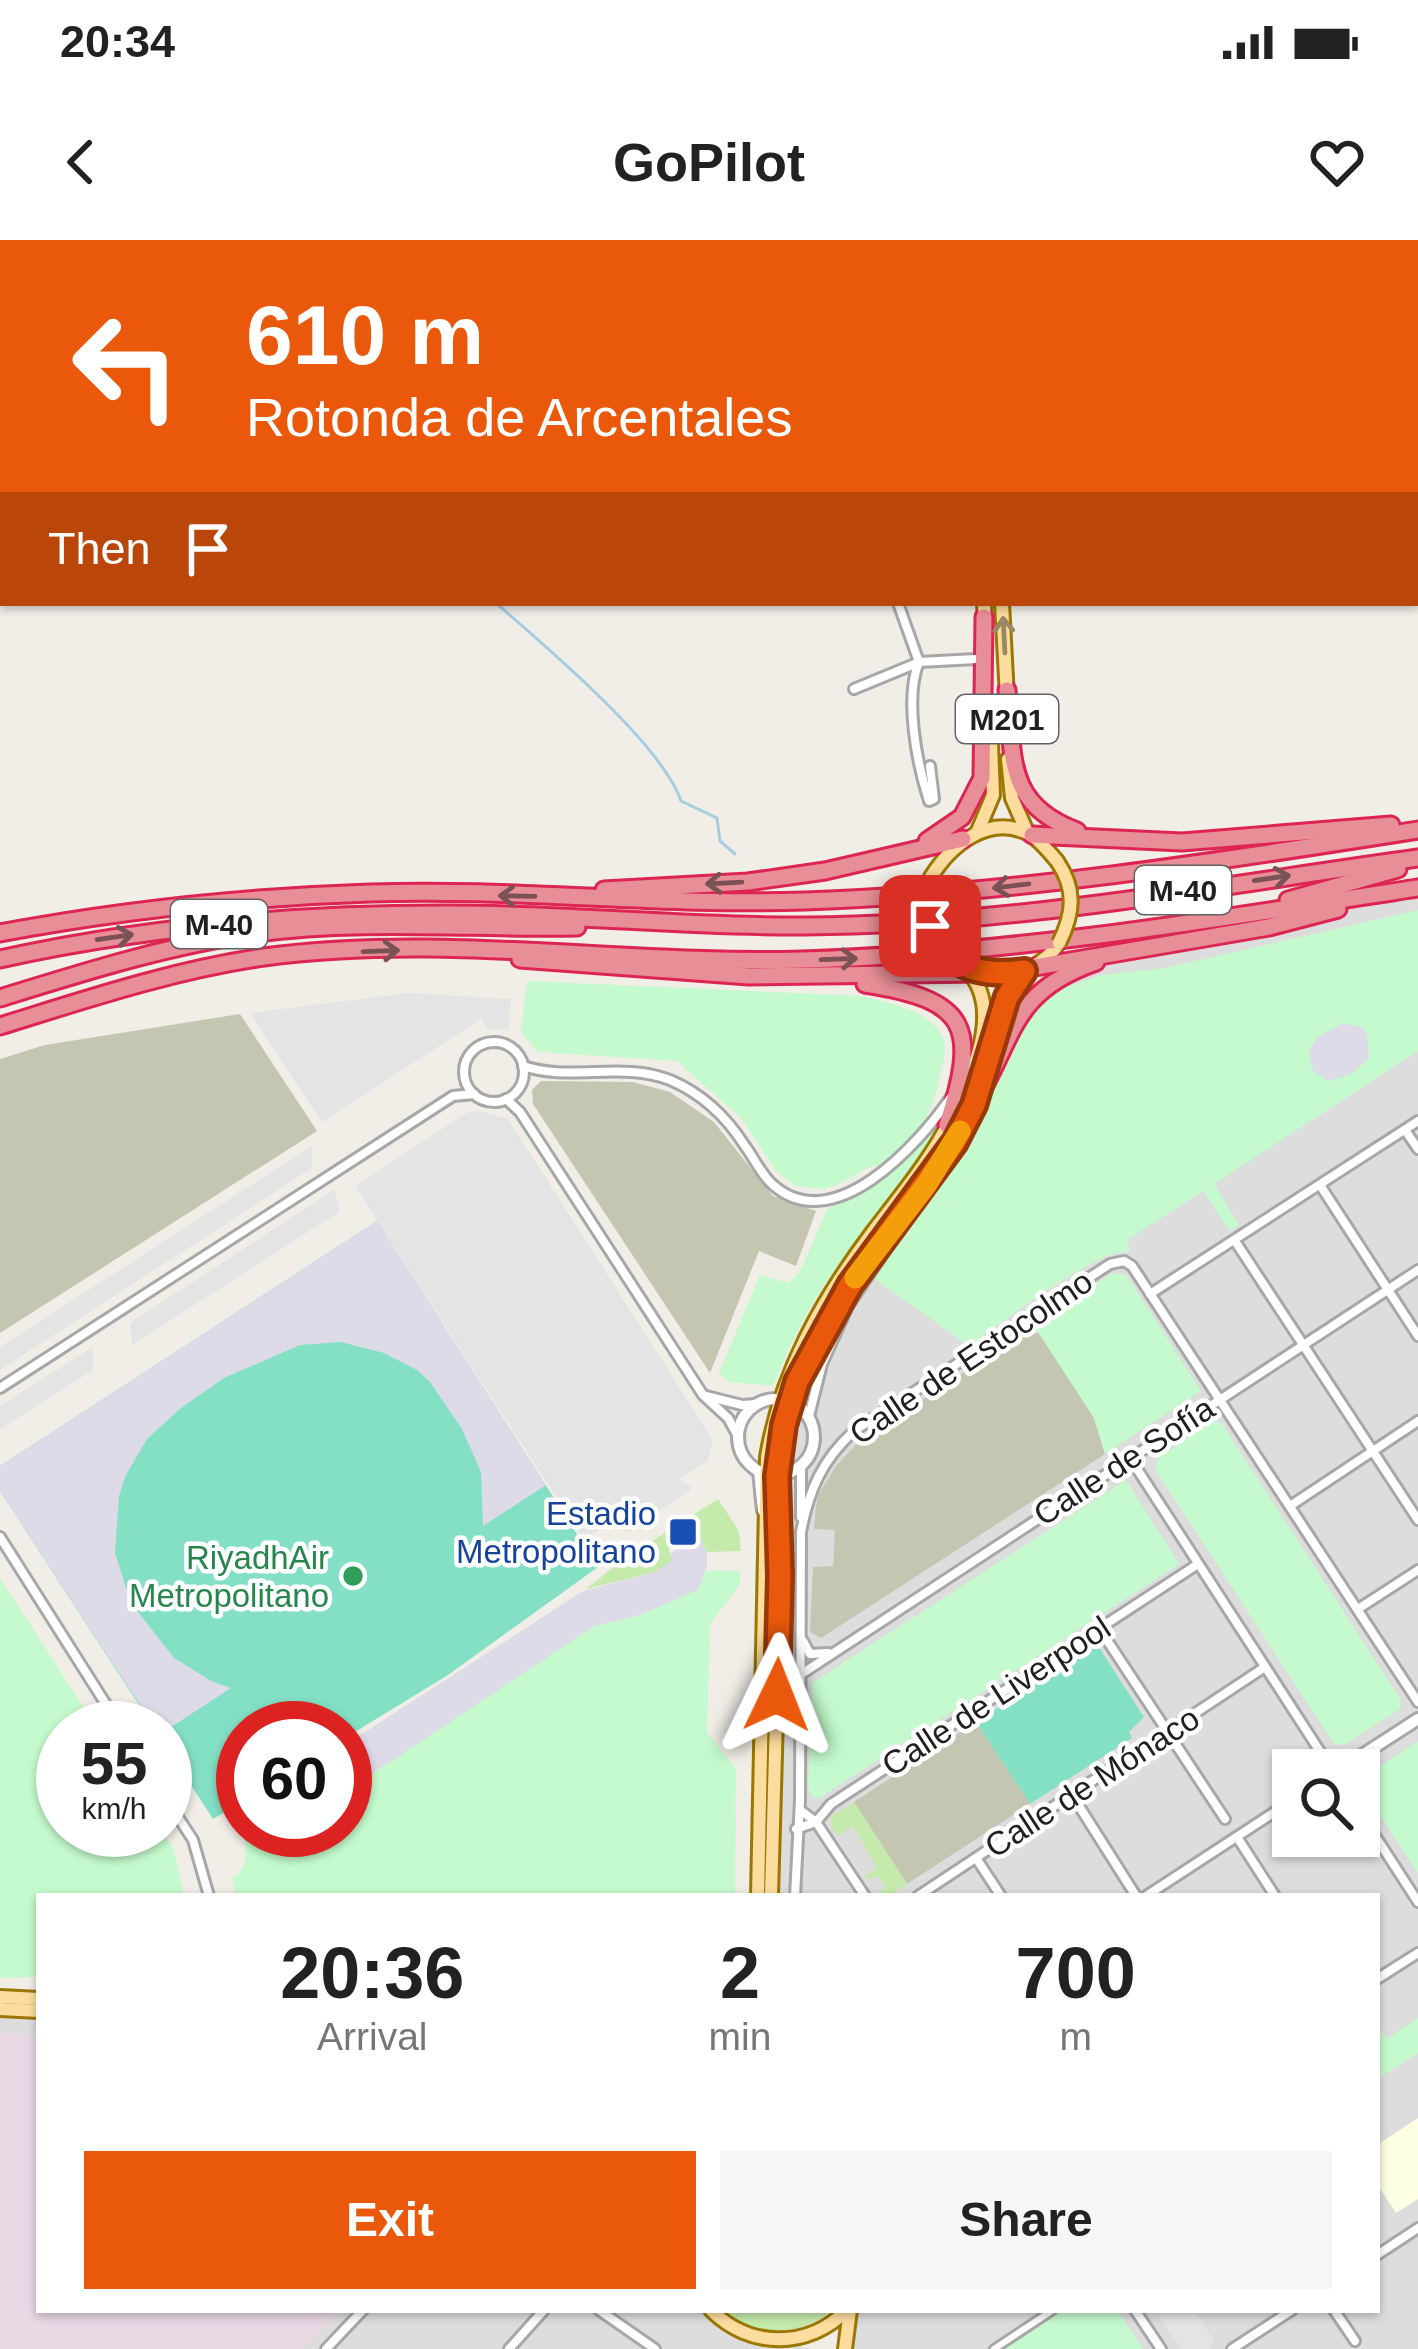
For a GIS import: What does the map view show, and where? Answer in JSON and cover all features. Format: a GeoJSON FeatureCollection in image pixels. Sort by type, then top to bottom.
{"type":"FeatureCollection","features":[{"type":"Feature","properties":{"kind":"highway"},"geometry":{"type":"LineString","coordinates":[[906,852],[962,818],[982,778],[984,610]]}},
{"type":"Feature","properties":{"kind":"highway"},"geometry":{"type":"LineString","coordinates":[[1007,689],[1024,795],[1049,819],[1091,837]]}},
{"type":"Feature","properties":{"kind":"highway"},"geometry":{"type":"LineString","coordinates":[[1029,834],[1182,842],[1418,826]]}},
{"type":"Feature","properties":{"kind":"highway","name":"M-40"},"geometry":{"type":"LineString","coordinates":[[0,933],[166,908],[373,893],[782,901],[952,893],[1418,826]]}},
{"type":"Feature","properties":{"kind":"highway"},"geometry":{"type":"LineString","coordinates":[[566,896],[825,871],[970,836]]}},
{"type":"Feature","properties":{"kind":"highway"},"geometry":{"type":"LineString","coordinates":[[1216,920],[1418,861]]}},
{"type":"Feature","properties":{"kind":"highway","name":"M-40"},"geometry":{"type":"LineString","coordinates":[[0,959],[110,938],[260,920],[442,914],[805,926],[948,920],[1418,861]]}},
{"type":"Feature","properties":{"kind":"highway"},"geometry":{"type":"LineString","coordinates":[[0,1026],[147,982],[264,958],[464,950],[722,959],[906,956],[1040,945],[1417,888]]}},
{"type":"Feature","properties":{"kind":"highway"},"geometry":{"type":"LineString","coordinates":[[974,1105],[1014,1023],[1046,986],[1092,964],[1269,927],[1417,888]]}},
{"type":"Feature","properties":{"kind":"highway"},"geometry":{"type":"LineString","coordinates":[[0,998],[154,954],[260,932],[440,924],[706,924]]}},
{"type":"Feature","properties":{"kind":"highway"},"geometry":{"type":"LineString","coordinates":[[464,950],[599,967],[820,977],[969,973]]}},
{"type":"Feature","properties":{"kind":"highway"},"geometry":{"type":"LineString","coordinates":[[1029,969],[1152,950]]}},
{"type":"Feature","properties":{"kind":"highway"},"geometry":{"type":"LineString","coordinates":[[820,977],[906,990],[946,1008],[962,1036],[964,1057],[947,1125]]}},
{"type":"Feature","properties":{"kind":"main road","name":"M201"},"geometry":{"type":"LineString","coordinates":[[1002,606],[1009,779],[1016,811],[1029,834]]}},
{"type":"Feature","properties":{"kind":"main road","name":"M201"},"geometry":{"type":"LineString","coordinates":[[970,836],[993,795],[984,610]]}},
{"type":"Feature","properties":{"kind":"main road"},"geometry":{"type":"LineString","coordinates":[[758,1893],[768,1474],[788,1374],[829,1295],[922,1168],[972,1071],[984,1021],[969,973],[948,956],[930,926],[927,894],[932,877],[944,856],[970,836],[990,830],[1029,834],[1066,875],[1072,898],[1069,923],[1059,943],[1007,997],[974,1105],[927,1184],[850,1285],[786,1400]]}},
{"type":"Feature","properties":{"kind":"main road"},"geometry":{"type":"LineString","coordinates":[[969,973],[1029,969]]}},
{"type":"Feature","properties":{"kind":"main road"},"geometry":{"type":"LineString","coordinates":[[768,1474],[780,1576],[771,1893]]}},
{"type":"Feature","properties":{"kind":"main road"},"geometry":{"type":"LineString","coordinates":[[0,1997],[36,1999]]}},
{"type":"Feature","properties":{"kind":"main road"},"geometry":{"type":"LineString","coordinates":[[0,2009],[36,2011]]}},
{"type":"Feature","properties":{"kind":"main road"},"geometry":{"type":"LineString","coordinates":[[715,2313],[739,2332],[813,2349]]}},
{"type":"Feature","properties":{"kind":"main road"},"geometry":{"type":"LineString","coordinates":[[779,2342],[820,2332],[844,2313]]}},
{"type":"Feature","properties":{"kind":"main road"},"geometry":{"type":"LineString","coordinates":[[845,2349],[848,2313]]}},
{"type":"Feature","properties":{"kind":"street"},"geometry":{"type":"LineString","coordinates":[[899,606],[919,662],[914,675],[916,754],[928,801],[934,799],[930,766]]}},
{"type":"Feature","properties":{"kind":"street"},"geometry":{"type":"LineString","coordinates":[[854,689],[919,662],[976,659]]}},
{"type":"Feature","properties":{"kind":"street"},"geometry":{"type":"LineString","coordinates":[[457,1094],[473,1050],[489,1042],[507,1045],[523,1066],[627,1070],[668,1079],[714,1106],[774,1186],[789,1195],[821,1200],[868,1182],[904,1155],[960,1084]]}},
{"type":"Feature","properties":{"kind":"street"},"geometry":{"type":"LineString","coordinates":[[520,1112],[517,1090],[523,1066]]}},
{"type":"Feature","properties":{"kind":"street"},"geometry":{"type":"LineString","coordinates":[[464,1076],[474,1094]]}},
{"type":"Feature","properties":{"kind":"street"},"geometry":{"type":"LineString","coordinates":[[0,1388],[457,1094],[474,1094],[489,1101],[506,1099],[517,1090]]}},
{"type":"Feature","properties":{"kind":"street"},"geometry":{"type":"LineString","coordinates":[[506,1099],[520,1112],[703,1395],[728,1418],[744,1458],[768,1474],[801,1467],[814,1443],[809,1416],[822,1364],[848,1306],[905,1226],[927,1184]]}},
{"type":"Feature","properties":{"kind":"street"},"geometry":{"type":"LineString","coordinates":[[1418,1121],[1150,1294],[1418,1702]]}},
{"type":"Feature","properties":{"kind":"street"},"geometry":{"type":"LineString","coordinates":[[1405,1130],[1418,1149]]}},
{"type":"Feature","properties":{"kind":"street"},"geometry":{"type":"LineString","coordinates":[[1320,1185],[1418,1336]]}},
{"type":"Feature","properties":{"kind":"street"},"geometry":{"type":"LineString","coordinates":[[1235,1240],[1418,1520]]}},
{"type":"Feature","properties":{"kind":"street","name":"Calle de Estocolmo"},"geometry":{"type":"LineString","coordinates":[[801,1532],[825,1459],[854,1431],[1111,1264],[1124,1261],[1132,1265],[1150,1294]]}},
{"type":"Feature","properties":{"kind":"street","name":"Calle de Sofía"},"geometry":{"type":"LineString","coordinates":[[800,1675],[1418,1270]]}},
{"type":"Feature","properties":{"kind":"street"},"geometry":{"type":"LineString","coordinates":[[703,1395],[742,1406],[786,1400],[809,1416]]}},
{"type":"Feature","properties":{"kind":"street"},"geometry":{"type":"LineString","coordinates":[[738,1436],[743,1417],[757,1404]]}},
{"type":"Feature","properties":{"kind":"street"},"geometry":{"type":"LineString","coordinates":[[1290,1506],[1418,1421]]}},
{"type":"Feature","properties":{"kind":"street"},"geometry":{"type":"LineString","coordinates":[[1130,1458],[1322,1749]]}},
{"type":"Feature","properties":{"kind":"street","name":"Calle de Estocolmo"},"geometry":{"type":"LineString","coordinates":[[795,1893],[800,1810],[801,1467]]}},
{"type":"Feature","properties":{"kind":"street"},"geometry":{"type":"LineString","coordinates":[[0,1537],[104,1701]]}},
{"type":"Feature","properties":{"kind":"street","name":"Calle de Liverpool"},"geometry":{"type":"LineString","coordinates":[[796,1829],[816,1822],[831,1804],[1198,1564]]}},
{"type":"Feature","properties":{"kind":"street"},"geometry":{"type":"LineString","coordinates":[[1358,1609],[1418,1570]]}},
{"type":"Feature","properties":{"kind":"street"},"geometry":{"type":"LineString","coordinates":[[800,1628],[810,1654],[830,1653]]}},
{"type":"Feature","properties":{"kind":"street"},"geometry":{"type":"LineString","coordinates":[[1099,1628],[1225,1819]]}},
{"type":"Feature","properties":{"kind":"street","name":"Calle de Mónaco"},"geometry":{"type":"LineString","coordinates":[[923,1893],[1265,1667]]}},
{"type":"Feature","properties":{"kind":"street"},"geometry":{"type":"LineString","coordinates":[[1370,1749],[1418,1719]]}},
{"type":"Feature","properties":{"kind":"street"},"geometry":{"type":"LineString","coordinates":[[1072,1795],[1134,1893]]}},
{"type":"Feature","properties":{"kind":"street"},"geometry":{"type":"LineString","coordinates":[[800,1810],[816,1822],[863,1893]]}},
{"type":"Feature","properties":{"kind":"street"},"geometry":{"type":"LineString","coordinates":[[1152,1893],[1272,1814]]}},
{"type":"Feature","properties":{"kind":"street"},"geometry":{"type":"LineString","coordinates":[[1237,1837],[1273,1893]]}},
{"type":"Feature","properties":{"kind":"street"},"geometry":{"type":"LineString","coordinates":[[192,1838],[208,1893]]}},
{"type":"Feature","properties":{"kind":"street"},"geometry":{"type":"LineString","coordinates":[[1380,1843],[1418,1902]]}},
{"type":"Feature","properties":{"kind":"street"},"geometry":{"type":"LineString","coordinates":[[976,1858],[999,1893]]}},
{"type":"Feature","properties":{"kind":"street"},"geometry":{"type":"LineString","coordinates":[[1380,1977],[1418,1953]]}},
{"type":"Feature","properties":{"kind":"street"},"geometry":{"type":"LineString","coordinates":[[1380,2252],[1418,2228]]}},
{"type":"Feature","properties":{"kind":"street"},"geometry":{"type":"LineString","coordinates":[[326,2349],[360,2313]]}},
{"type":"Feature","properties":{"kind":"street"},"geometry":{"type":"LineString","coordinates":[[509,2349],[541,2313]]}},
{"type":"Feature","properties":{"kind":"street"},"geometry":{"type":"LineString","coordinates":[[603,2313],[656,2349]]}},
{"type":"Feature","properties":{"kind":"street"},"geometry":{"type":"LineString","coordinates":[[994,2349],[1048,2313]]}},
{"type":"Feature","properties":{"kind":"street"},"geometry":{"type":"LineString","coordinates":[[1137,2313],[1160,2349]]}},
{"type":"Feature","properties":{"kind":"street"},"geometry":{"type":"LineString","coordinates":[[1232,2349],[1287,2313]]}},
{"type":"Feature","properties":{"kind":"street"},"geometry":{"type":"LineString","coordinates":[[1336,2313],[1355,2341]]}},
{"type":"Feature","properties":{"kind":"shaded area"},"geometry":{"type":"Polygon","coordinates":[[[1418,888],[1418,2349],[844,2349],[850,2313],[1380,2313],[1380,1893],[771,1893],[777,1476],[797,1382],[927,1184],[1029,1001],[1092,964],[1152,950],[1245,912],[1418,888]]]}},
{"type":"Feature","properties":{"kind":"shaded area"},"geometry":{"type":"Polygon","coordinates":[[[408,993],[511,999],[509,1029],[488,1029],[481,1019],[322,1122],[250,1013],[408,993]]]}},
{"type":"Feature","properties":{"kind":"shaded area"},"geometry":{"type":"Polygon","coordinates":[[[240,1014],[317,1131],[0,1333],[0,1059],[45,1045],[240,1014]]]}},
{"type":"Feature","properties":{"kind":"shaded area"},"geometry":{"type":"Polygon","coordinates":[[[1343,1023],[1361,1027],[1367,1034],[1369,1058],[1351,1074],[1329,1081],[1312,1070],[1309,1050],[1318,1037],[1343,1023]]]}},
{"type":"Feature","properties":{"kind":"shaded area"},"geometry":{"type":"Polygon","coordinates":[[[541,1081],[633,1082],[670,1092],[714,1122],[773,1196],[816,1211],[796,1266],[759,1251],[710,1373],[533,1104],[532,1090],[541,1081]]]}},
{"type":"Feature","properties":{"kind":"shaded area"},"geometry":{"type":"Polygon","coordinates":[[[468,1112],[508,1119],[713,1440],[708,1461],[678,1479],[691,1487],[689,1491],[627,1532],[609,1523],[584,1540],[355,1186],[468,1112]]]}},
{"type":"Feature","properties":{"kind":"shaded area"},"geometry":{"type":"Polygon","coordinates":[[[312,1146],[312,1168],[0,1370],[0,1347],[312,1146]]]}},
{"type":"Feature","properties":{"kind":"shaded area"},"geometry":{"type":"Polygon","coordinates":[[[335,1189],[339,1212],[132,1345],[130,1323],[335,1189]]]}},
{"type":"Feature","properties":{"kind":"shaded area"},"geometry":{"type":"Polygon","coordinates":[[[377,1221],[546,1485],[483,1526],[481,1472],[462,1429],[430,1382],[384,1353],[341,1342],[300,1345],[224,1378],[147,1439],[119,1496],[115,1553],[131,1603],[174,1658],[231,1688],[192,1713],[192,1701],[137,1701],[0,1491],[0,1466],[377,1221]]]}},
{"type":"Feature","properties":{"kind":"shaded area"},"geometry":{"type":"Polygon","coordinates":[[[1027,1331],[1041,1334],[1094,1418],[1105,1454],[821,1638],[810,1632],[813,1567],[833,1566],[835,1530],[814,1529],[818,1495],[836,1466],[860,1440],[1027,1331]]]}},
{"type":"Feature","properties":{"kind":"shaded area"},"geometry":{"type":"Polygon","coordinates":[[[93,1347],[93,1370],[0,1429],[0,1406],[93,1347]]]}},
{"type":"Feature","properties":{"kind":"shaded area"},"geometry":{"type":"Polygon","coordinates":[[[699,1534],[707,1567],[698,1590],[640,1615],[594,1626],[372,1774],[372,1728],[583,1591],[656,1572],[673,1560],[670,1554],[699,1534]]]}},
{"type":"Feature","properties":{"kind":"shaded area"},"geometry":{"type":"Polygon","coordinates":[[[976,1722],[1030,1804],[907,1884],[854,1802],[976,1722]]]}},
{"type":"Feature","properties":{"kind":"shaded area"},"geometry":{"type":"Polygon","coordinates":[[[0,2009],[36,2011],[36,2313],[714,2313],[779,2342],[813,2349],[0,2349],[0,2009]]]}},
{"type":"Feature","properties":{"kind":"shaded area"},"geometry":{"type":"Polygon","coordinates":[[[0,2034],[36,2035],[36,2313],[337,2313],[302,2349],[0,2349],[0,2034]]]}},
{"type":"Feature","properties":{"kind":"shaded area"},"geometry":{"type":"Polygon","coordinates":[[[1418,2118],[1418,2199],[1396,2213],[1380,2189],[1380,2143],[1418,2118]]]}},
{"type":"Feature","properties":{"kind":"shaded area"},"geometry":{"type":"Polygon","coordinates":[[[1157,2313],[1196,2313],[1215,2342],[1211,2349],[1181,2349],[1157,2313]]]}},
{"type":"Feature","properties":{"kind":"green space"},"geometry":{"type":"Polygon","coordinates":[[[1418,910],[1418,1051],[1214,1184],[1239,1225],[1230,1231],[1203,1191],[1127,1240],[1130,1252],[1073,1274],[969,1346],[872,1277],[963,1150],[1027,1013],[1049,993],[1102,975],[1165,968],[1418,910]]]}},
{"type":"Feature","properties":{"kind":"green space"},"geometry":{"type":"Polygon","coordinates":[[[527,981],[862,996],[904,1008],[932,1023],[942,1035],[944,1058],[928,1113],[893,1157],[835,1186],[795,1186],[776,1171],[742,1119],[677,1061],[538,1052],[521,1032],[527,981]]]}},
{"type":"Feature","properties":{"kind":"green space"},"geometry":{"type":"Polygon","coordinates":[[[932,1127],[936,1130],[911,1170],[817,1296],[773,1386],[729,1382],[719,1373],[760,1275],[788,1283],[799,1273],[828,1208],[886,1176],[932,1127]]]}},
{"type":"Feature","properties":{"kind":"green space","name":"RiyadhAir Metropolitano"},"geometry":{"type":"Polygon","coordinates":[[[377,1221],[598,1567],[448,1675],[372,1721],[372,1701],[216,1701],[213,1819],[192,1787],[192,1701],[136,1701],[0,1491],[0,1466],[377,1221]]]}},
{"type":"Feature","properties":{"kind":"green space"},"geometry":{"type":"Polygon","coordinates":[[[1112,1273],[1126,1275],[1201,1391],[1105,1454],[1094,1418],[1034,1326],[1112,1273]]]}},
{"type":"Feature","properties":{"kind":"green space"},"geometry":{"type":"Polygon","coordinates":[[[1214,1421],[1222,1424],[1401,1700],[1400,1709],[1344,1745],[1334,1744],[1155,1469],[1158,1458],[1214,1421]]]}},
{"type":"Feature","properties":{"kind":"green space"},"geometry":{"type":"Polygon","coordinates":[[[1126,1480],[1179,1564],[819,1798],[812,1797],[808,1787],[812,1683],[1126,1480]]]}},
{"type":"Feature","properties":{"kind":"green space"},"geometry":{"type":"Polygon","coordinates":[[[718,1499],[739,1531],[741,1551],[707,1552],[696,1531],[668,1549],[674,1560],[656,1572],[586,1589],[624,1559],[718,1499]]]}},
{"type":"Feature","properties":{"kind":"green space"},"geometry":{"type":"Polygon","coordinates":[[[706,1571],[740,1571],[740,1584],[710,1624],[707,1732],[736,1769],[735,1893],[235,1893],[232,1878],[245,1857],[372,1857],[372,1774],[594,1626],[640,1615],[697,1590],[706,1571]]]}},
{"type":"Feature","properties":{"kind":"green space"},"geometry":{"type":"Polygon","coordinates":[[[0,1578],[80,1701],[36,1701],[36,1857],[176,1857],[183,1893],[36,1893],[36,1977],[0,1978],[0,1578]]]}},
{"type":"Feature","properties":{"kind":"green space"},"geometry":{"type":"Polygon","coordinates":[[[1090,1648],[1100,1649],[1144,1717],[1129,1732],[1132,1738],[1030,1804],[976,1722],[1090,1648]]]}},
{"type":"Feature","properties":{"kind":"green space"},"geometry":{"type":"Polygon","coordinates":[[[1418,1741],[1418,1873],[1380,1815],[1380,1767],[1418,1741]]]}},
{"type":"Feature","properties":{"kind":"green space"},"geometry":{"type":"Polygon","coordinates":[[[854,1802],[907,1884],[894,1893],[879,1893],[885,1887],[877,1875],[867,1880],[865,1876],[877,1868],[853,1826],[838,1836],[830,1825],[832,1816],[854,1802]]]}},
{"type":"Feature","properties":{"kind":"green space"},"geometry":{"type":"Polygon","coordinates":[[[1418,2018],[1418,2053],[1380,2077],[1380,2029],[1387,2039],[1418,2018]]]}},
{"type":"Feature","properties":{"kind":"green space"},"geometry":{"type":"Polygon","coordinates":[[[729,2313],[828,2313],[793,2330],[764,2330],[729,2313]]]}},
{"type":"Feature","properties":{"kind":"green space"},"geometry":{"type":"Polygon","coordinates":[[[1053,2313],[1119,2313],[1143,2349],[998,2349],[1053,2313]]]}},
{"type":"Feature","properties":{"kind":"waterway"},"geometry":{"type":"LineString","coordinates":[[499,606],[627,724],[670,778],[681,801],[717,818],[720,841],[735,854]]}},
{"type":"Feature","properties":{"kind":"slow traffic"},"geometry":{"type":"LineString","coordinates":[[855,1278],[927,1184],[960,1131]]}},
{"type":"Feature","properties":{"kind":"place","name":"Estadio Metropolitano"},"geometry":{"type":"Point","coordinates":[683,1532]}},
{"type":"Feature","properties":{"kind":"place","name":"RiyadhAir Metropolitano"},"geometry":{"type":"Point","coordinates":[353,1576]}},
{"type":"Feature","properties":{"kind":"route"},"geometry":{"type":"LineString","coordinates":[[777,1695],[777,1476],[784,1425],[797,1382],[850,1285],[955,1142],[974,1105],[1007,997],[1024,971],[984,973],[965,968],[948,956],[930,926]]}}]}
